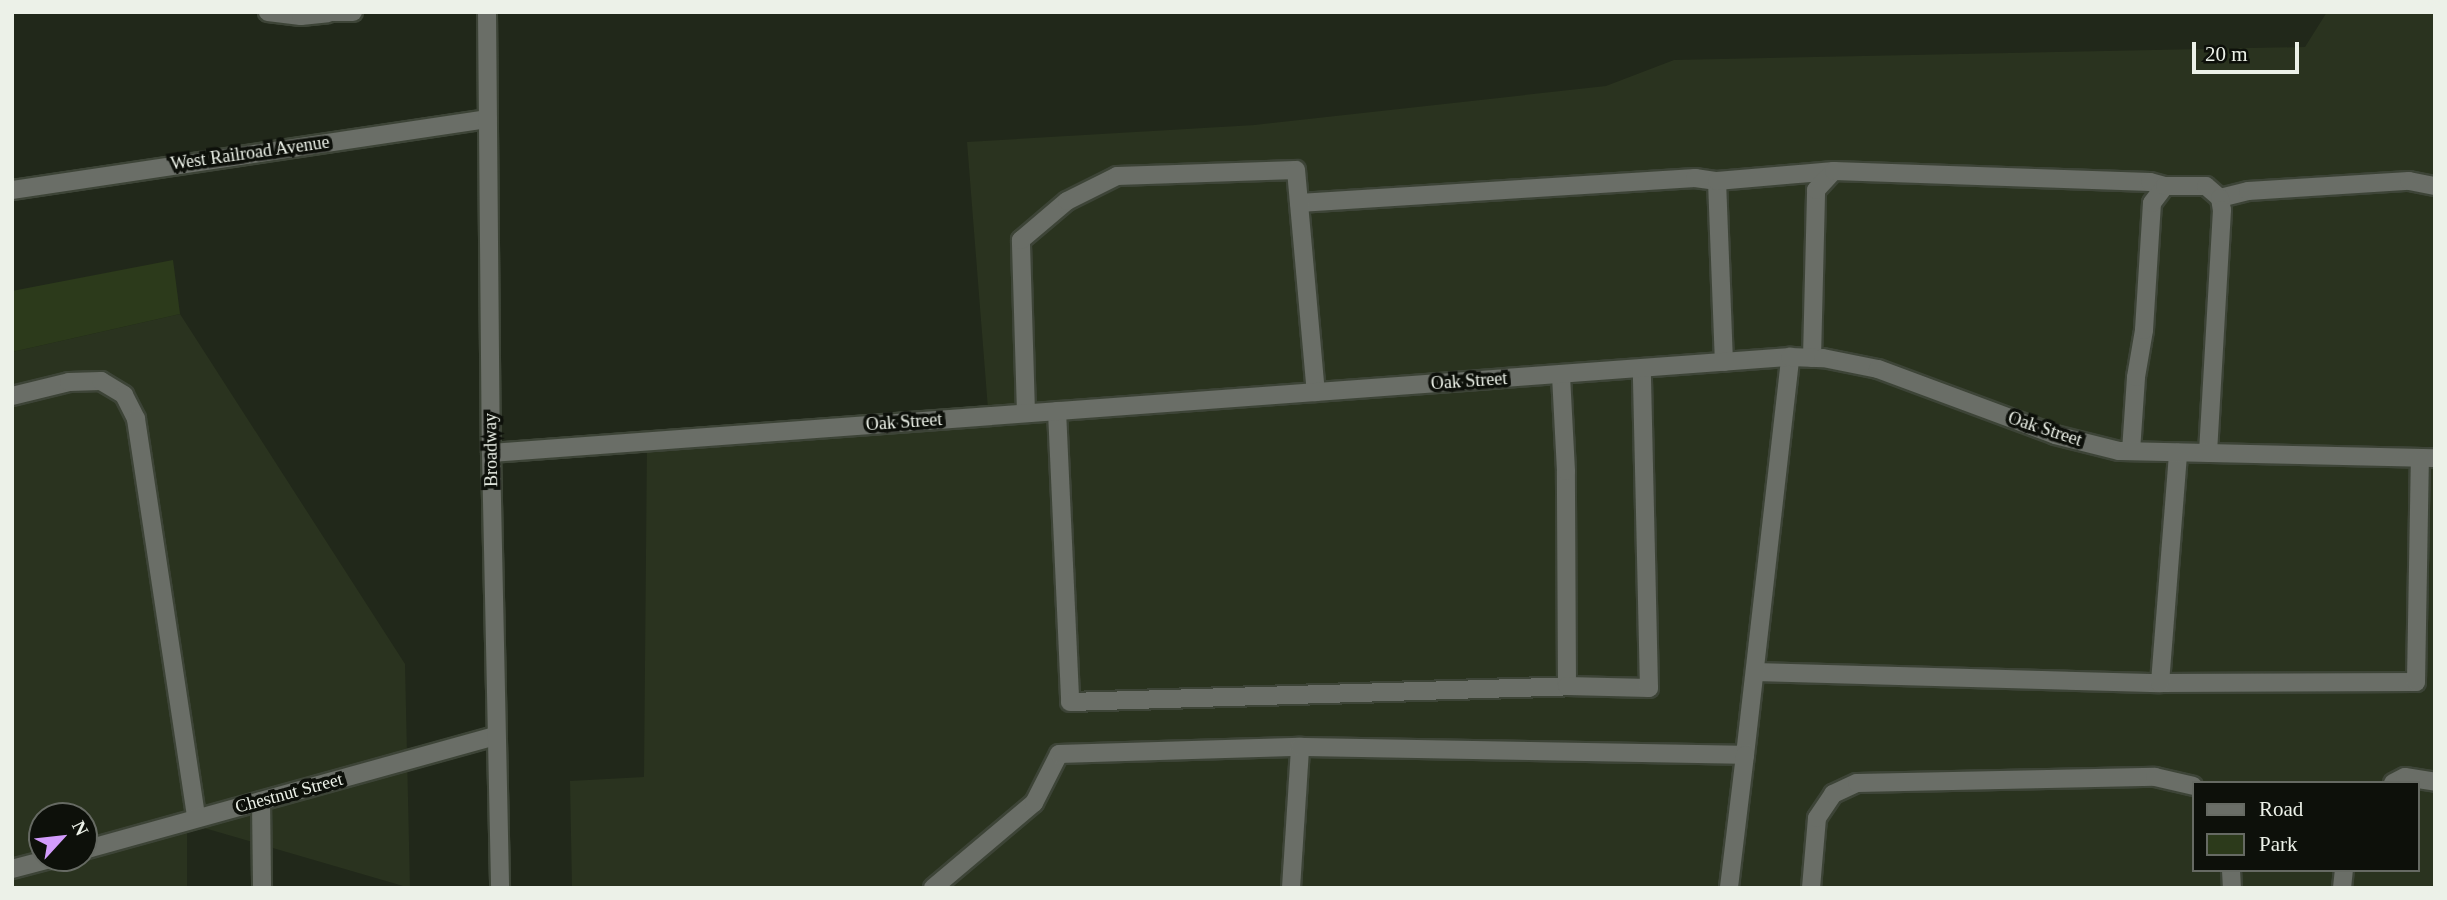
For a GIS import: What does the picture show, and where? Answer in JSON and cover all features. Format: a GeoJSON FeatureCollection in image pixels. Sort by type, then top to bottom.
{"type":"FeatureCollection","features":[{"type":"Feature","properties":{"kind":"street"},"geometry":{"type":"LineString","coordinates":[[268,12],[301,16],[353,12]]}},
{"type":"Feature","properties":{"kind":"street","name":"Broadway"},"geometry":{"type":"LineString","coordinates":[[487,12],[495,736],[500,888]]}},
{"type":"Feature","properties":{"kind":"street","name":"West Railroad Avenue"},"geometry":{"type":"LineString","coordinates":[[12,190],[488,119]]}},
{"type":"Feature","properties":{"kind":"street"},"geometry":{"type":"LineString","coordinates":[[1026,413],[1021,240],[1067,201],[1117,176],[1296,170],[1316,392]]}},
{"type":"Feature","properties":{"kind":"street"},"geometry":{"type":"LineString","coordinates":[[1812,358],[1816,190],[1834,170]]}},
{"type":"Feature","properties":{"kind":"street"},"geometry":{"type":"LineString","coordinates":[[1299,203],[1695,178],[1717,181],[1834,170],[2206,186],[2220,198]]}},
{"type":"Feature","properties":{"kind":"street"},"geometry":{"type":"LineString","coordinates":[[1717,181],[1724,362]]}},
{"type":"Feature","properties":{"kind":"street"},"geometry":{"type":"LineString","coordinates":[[2220,198],[2248,191],[2409,181],[2435,186]]}},
{"type":"Feature","properties":{"kind":"street"},"geometry":{"type":"LineString","coordinates":[[2131,451],[2136,377],[2144,330],[2152,204],[2165,186]]}},
{"type":"Feature","properties":{"kind":"street"},"geometry":{"type":"LineString","coordinates":[[2208,453],[2220,198]]}},
{"type":"Feature","properties":{"kind":"street"},"geometry":{"type":"LineString","coordinates":[[1729,888],[1790,357]]}},
{"type":"Feature","properties":{"kind":"street","name":"Oak Street"},"geometry":{"type":"LineString","coordinates":[[491,453],[1790,357],[1878,369],[2055,435],[2131,451],[2428,458]]}},
{"type":"Feature","properties":{"kind":"street"},"geometry":{"type":"LineString","coordinates":[[1057,411],[1070,702],[1567,686],[1648,688],[1642,368]]}},
{"type":"Feature","properties":{"kind":"street"},"geometry":{"type":"LineString","coordinates":[[1561,374],[1566,471],[1567,686]]}},
{"type":"Feature","properties":{"kind":"street"},"geometry":{"type":"LineString","coordinates":[[12,396],[69,382],[101,381],[124,395],[136,419],[196,818]]}},
{"type":"Feature","properties":{"kind":"street"},"geometry":{"type":"LineString","coordinates":[[2160,683],[2178,453]]}},
{"type":"Feature","properties":{"kind":"street"},"geometry":{"type":"LineString","coordinates":[[1755,671],[2160,683],[2416,682],[2428,458]]}},
{"type":"Feature","properties":{"kind":"street","name":"Chestnut Street"},"geometry":{"type":"LineString","coordinates":[[98,846],[495,736]]}},
{"type":"Feature","properties":{"kind":"street"},"geometry":{"type":"LineString","coordinates":[[933,888],[1034,803],[1059,754],[1300,747],[1745,755]]}},
{"type":"Feature","properties":{"kind":"street"},"geometry":{"type":"LineString","coordinates":[[1292,888],[1300,747]]}},
{"type":"Feature","properties":{"kind":"street"},"geometry":{"type":"LineString","coordinates":[[1811,888],[1817,818],[1833,794],[1857,783],[2155,777],[2192,786]]}},
{"type":"Feature","properties":{"kind":"street"},"geometry":{"type":"LineString","coordinates":[[2397,781],[2405,777],[2435,782]]}},
{"type":"Feature","properties":{"kind":"street"},"geometry":{"type":"LineString","coordinates":[[261,801],[262,888]]}},
{"type":"Feature","properties":{"kind":"shaded area"},"geometry":{"type":"Polygon","coordinates":[[[2327,12],[2435,12],[2435,888],[572,888],[570,781],[644,777],[647,441],[988,409],[967,142],[1255,125],[1606,86],[1674,60],[2305,47],[2327,12]]]}},
{"type":"Feature","properties":{"kind":"shaded area"},"geometry":{"type":"Polygon","coordinates":[[[180,314],[405,664],[410,888],[187,823],[187,888],[12,888],[12,352],[180,314]]]}},
{"type":"Feature","properties":{"kind":"green space"},"geometry":{"type":"Polygon","coordinates":[[[173,260],[180,314],[12,352],[12,291],[173,260]]]}}]}
